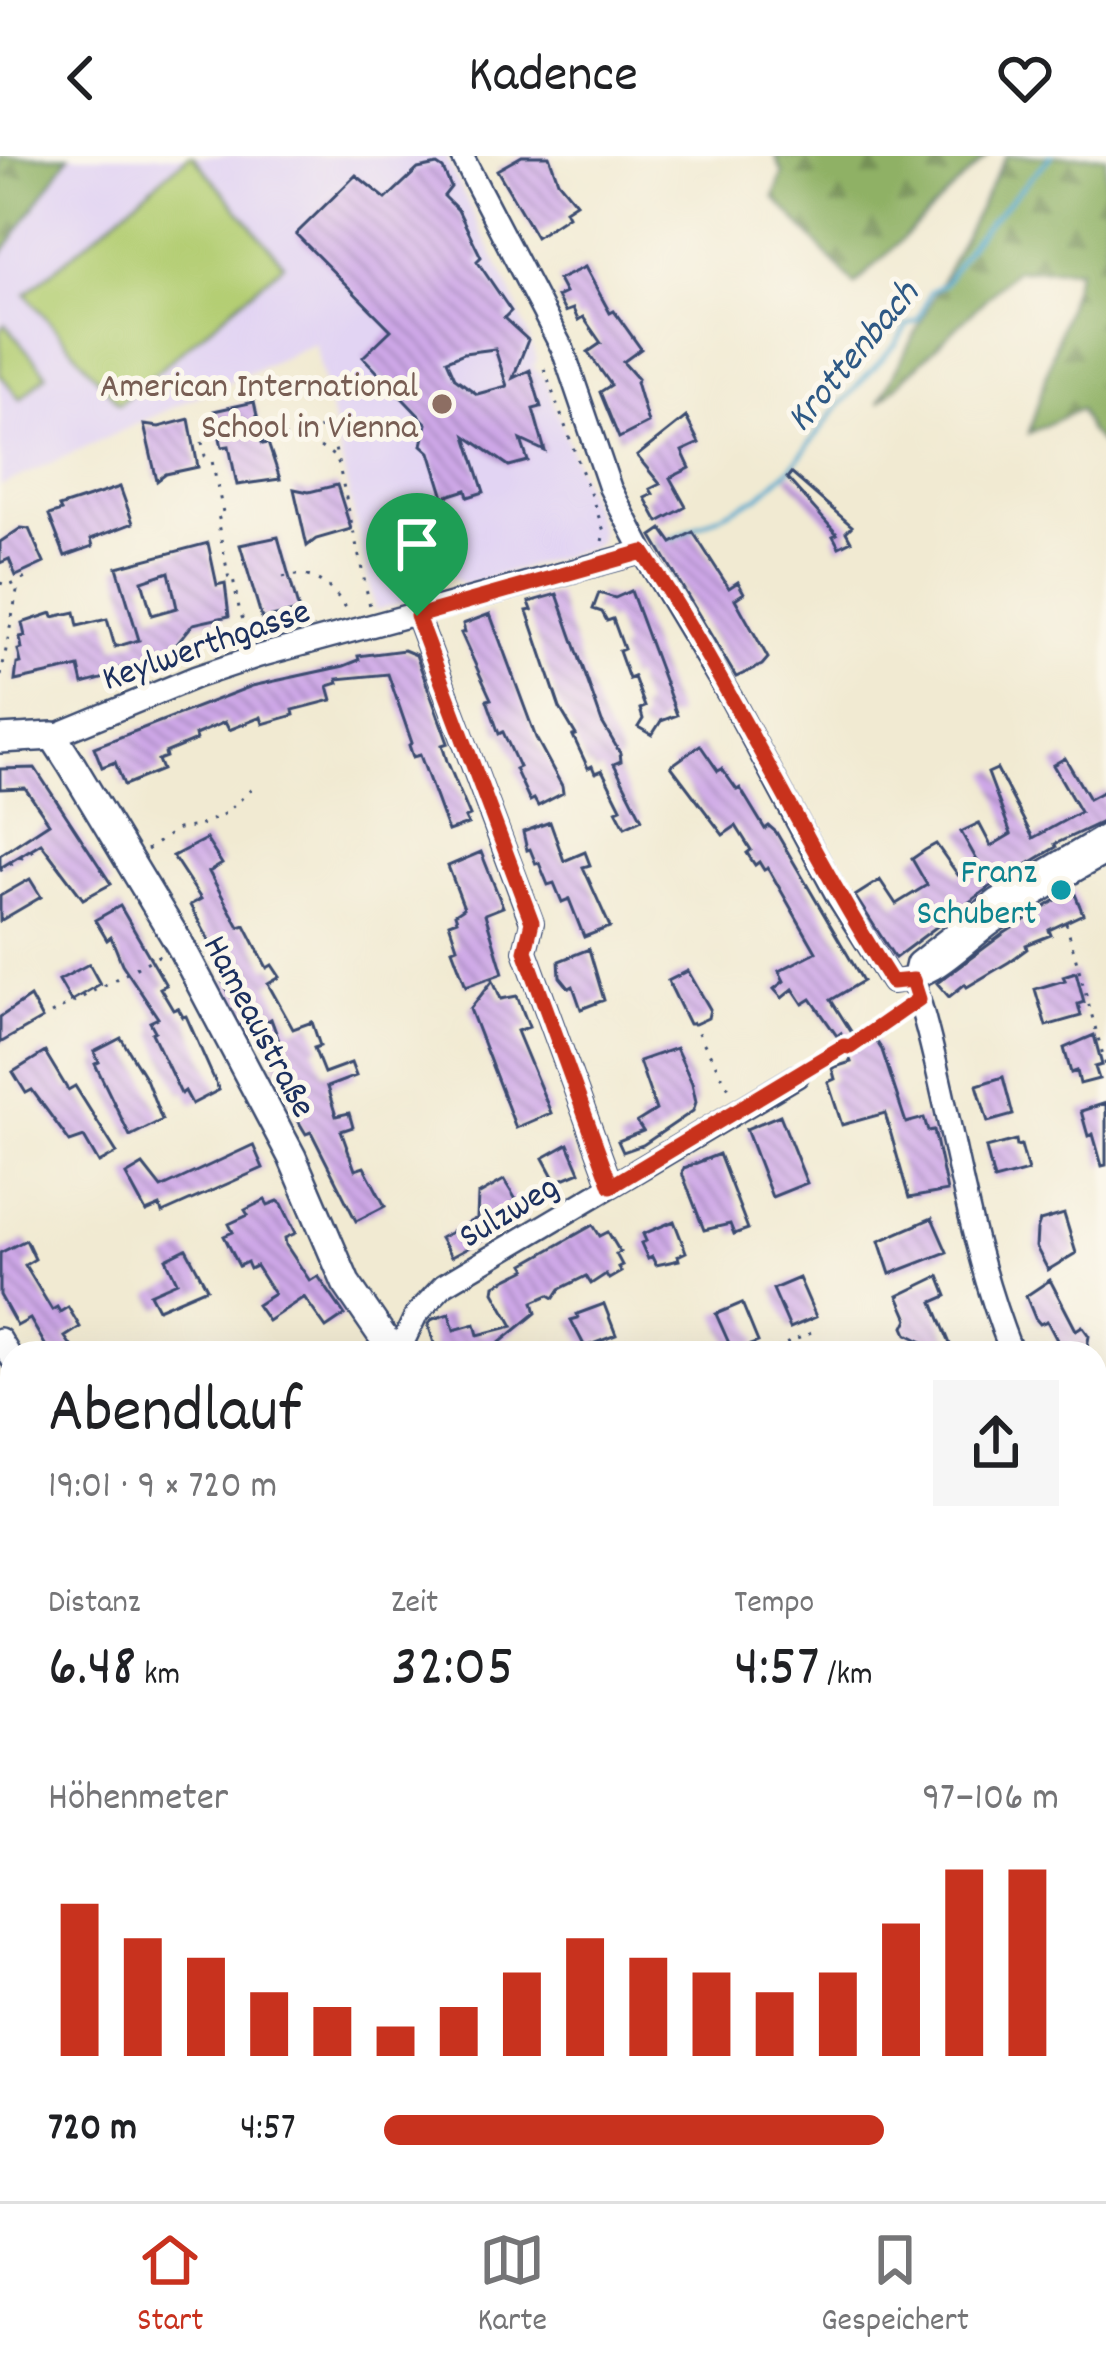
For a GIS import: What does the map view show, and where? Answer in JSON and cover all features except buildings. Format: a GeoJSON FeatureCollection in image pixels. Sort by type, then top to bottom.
{"type":"FeatureCollection","features":[{"type":"Feature","properties":{"kind":"main road","name":"Keylwerthgasse"},"geometry":{"type":"LineString","coordinates":[[0,739],[53,736]]}},
{"type":"Feature","properties":{"kind":"main road","name":"Hameaustraße"},"geometry":{"type":"LineString","coordinates":[[53,736],[180,946],[298,1169],[337,1266],[386,1341]]}},
{"type":"Feature","properties":{"kind":"street"},"geometry":{"type":"LineString","coordinates":[[462,156],[563,350],[610,488],[643,552],[732,700],[838,897],[892,982],[916,989]]}},
{"type":"Feature","properties":{"kind":"street","name":"Keylwerthgasse"},"geometry":{"type":"LineString","coordinates":[[53,736],[262,655],[643,552]]}},
{"type":"Feature","properties":{"kind":"street"},"geometry":{"type":"LineString","coordinates":[[417,616],[532,922],[525,951],[611,1186]]}},
{"type":"Feature","properties":{"kind":"street"},"geometry":{"type":"LineString","coordinates":[[916,989],[930,973],[1106,835]]}},
{"type":"Feature","properties":{"kind":"street"},"geometry":{"type":"LineString","coordinates":[[1048,878],[1106,853]]}},
{"type":"Feature","properties":{"kind":"street"},"geometry":{"type":"LineString","coordinates":[[916,989],[934,1046],[988,1296],[1007,1341]]}},
{"type":"Feature","properties":{"kind":"street","name":"Sulzweg"},"geometry":{"type":"LineString","coordinates":[[402,1341],[416,1315],[444,1285],[797,1076]]}},
{"type":"Feature","properties":{"kind":"path"},"geometry":{"type":"LineString","coordinates":[[544,369],[602,527]]}},
{"type":"Feature","properties":{"kind":"path"},"geometry":{"type":"LineString","coordinates":[[260,442],[330,426],[366,627]]}},
{"type":"Feature","properties":{"kind":"path"},"geometry":{"type":"LineString","coordinates":[[298,433],[337,458]]}},
{"type":"Feature","properties":{"kind":"path"},"geometry":{"type":"LineString","coordinates":[[202,442],[212,461],[224,517],[217,519],[229,579],[243,624],[262,655]]}},
{"type":"Feature","properties":{"kind":"path"},"geometry":{"type":"LineString","coordinates":[[283,577],[305,573],[326,584],[366,627]]}},
{"type":"Feature","properties":{"kind":"path"},"geometry":{"type":"LineString","coordinates":[[0,583],[14,584],[30,576]]}},
{"type":"Feature","properties":{"kind":"path"},"geometry":{"type":"LineString","coordinates":[[1,676],[17,591],[14,584]]}},
{"type":"Feature","properties":{"kind":"path"},"geometry":{"type":"LineString","coordinates":[[131,861],[178,829],[199,826],[226,813],[257,784]]}},
{"type":"Feature","properties":{"kind":"path"},"geometry":{"type":"LineString","coordinates":[[0,871],[41,845]]}},
{"type":"Feature","properties":{"kind":"path"},"geometry":{"type":"LineString","coordinates":[[1066,923],[1106,1066]]}},
{"type":"Feature","properties":{"kind":"path"},"geometry":{"type":"LineString","coordinates":[[51,1014],[180,946]]}},
{"type":"Feature","properties":{"kind":"path"},"geometry":{"type":"LineString","coordinates":[[797,1076],[844,1046],[850,1047],[916,989]]}},
{"type":"Feature","properties":{"kind":"path"},"geometry":{"type":"LineString","coordinates":[[692,1022],[741,1111]]}},
{"type":"Feature","properties":{"kind":"path"},"geometry":{"type":"LineString","coordinates":[[792,1341],[816,1331]]}},
{"type":"Feature","properties":{"kind":"shaded area","name":"American International School in Vienna"},"geometry":{"type":"Polygon","coordinates":[[[69,156],[445,156],[513,296],[537,360],[533,367],[545,379],[600,529],[599,542],[464,585],[450,575],[437,581],[429,596],[375,610],[315,343],[0,486],[0,257],[69,156]]]}},
{"type":"Feature","properties":{"kind":"green space"},"geometry":{"type":"Polygon","coordinates":[[[0,156],[69,156],[0,257],[0,156]]]}},
{"type":"Feature","properties":{"kind":"green space"},"geometry":{"type":"Polygon","coordinates":[[[193,156],[284,264],[119,404],[26,294],[193,156]]]}},
{"type":"Feature","properties":{"kind":"green space"},"geometry":{"type":"Polygon","coordinates":[[[775,156],[987,156],[855,285],[774,197],[783,173],[775,156]]]}},
{"type":"Feature","properties":{"kind":"green space"},"geometry":{"type":"Polygon","coordinates":[[[1006,156],[1106,156],[1106,448],[1089,432],[1080,409],[1029,433],[1078,269],[1015,270],[879,403],[1006,156]]]}},
{"type":"Feature","properties":{"kind":"green space"},"geometry":{"type":"Polygon","coordinates":[[[5,324],[47,374],[20,399],[0,374],[0,329],[5,324]]]}},
{"type":"Feature","properties":{"kind":"waterway","name":"Krottenbach"},"geometry":{"type":"LineString","coordinates":[[657,546],[758,497],[792,467],[907,325],[918,320],[931,291],[944,284],[974,239],[1051,156]]}},
{"type":"Feature","properties":{"kind":"place","name":"American International School in Vienna"},"geometry":{"type":"Point","coordinates":[442,404]}},
{"type":"Feature","properties":{"kind":"place","name":"Franz Schubert"},"geometry":{"type":"Point","coordinates":[1061,890]}},
{"type":"Feature","properties":{"kind":"route"},"geometry":{"type":"LineString","coordinates":[[643,552],[732,700],[838,897],[892,982],[913,980],[919,999],[850,1047],[844,1046],[611,1186],[525,951],[532,922],[417,616],[643,552]]}}]}
